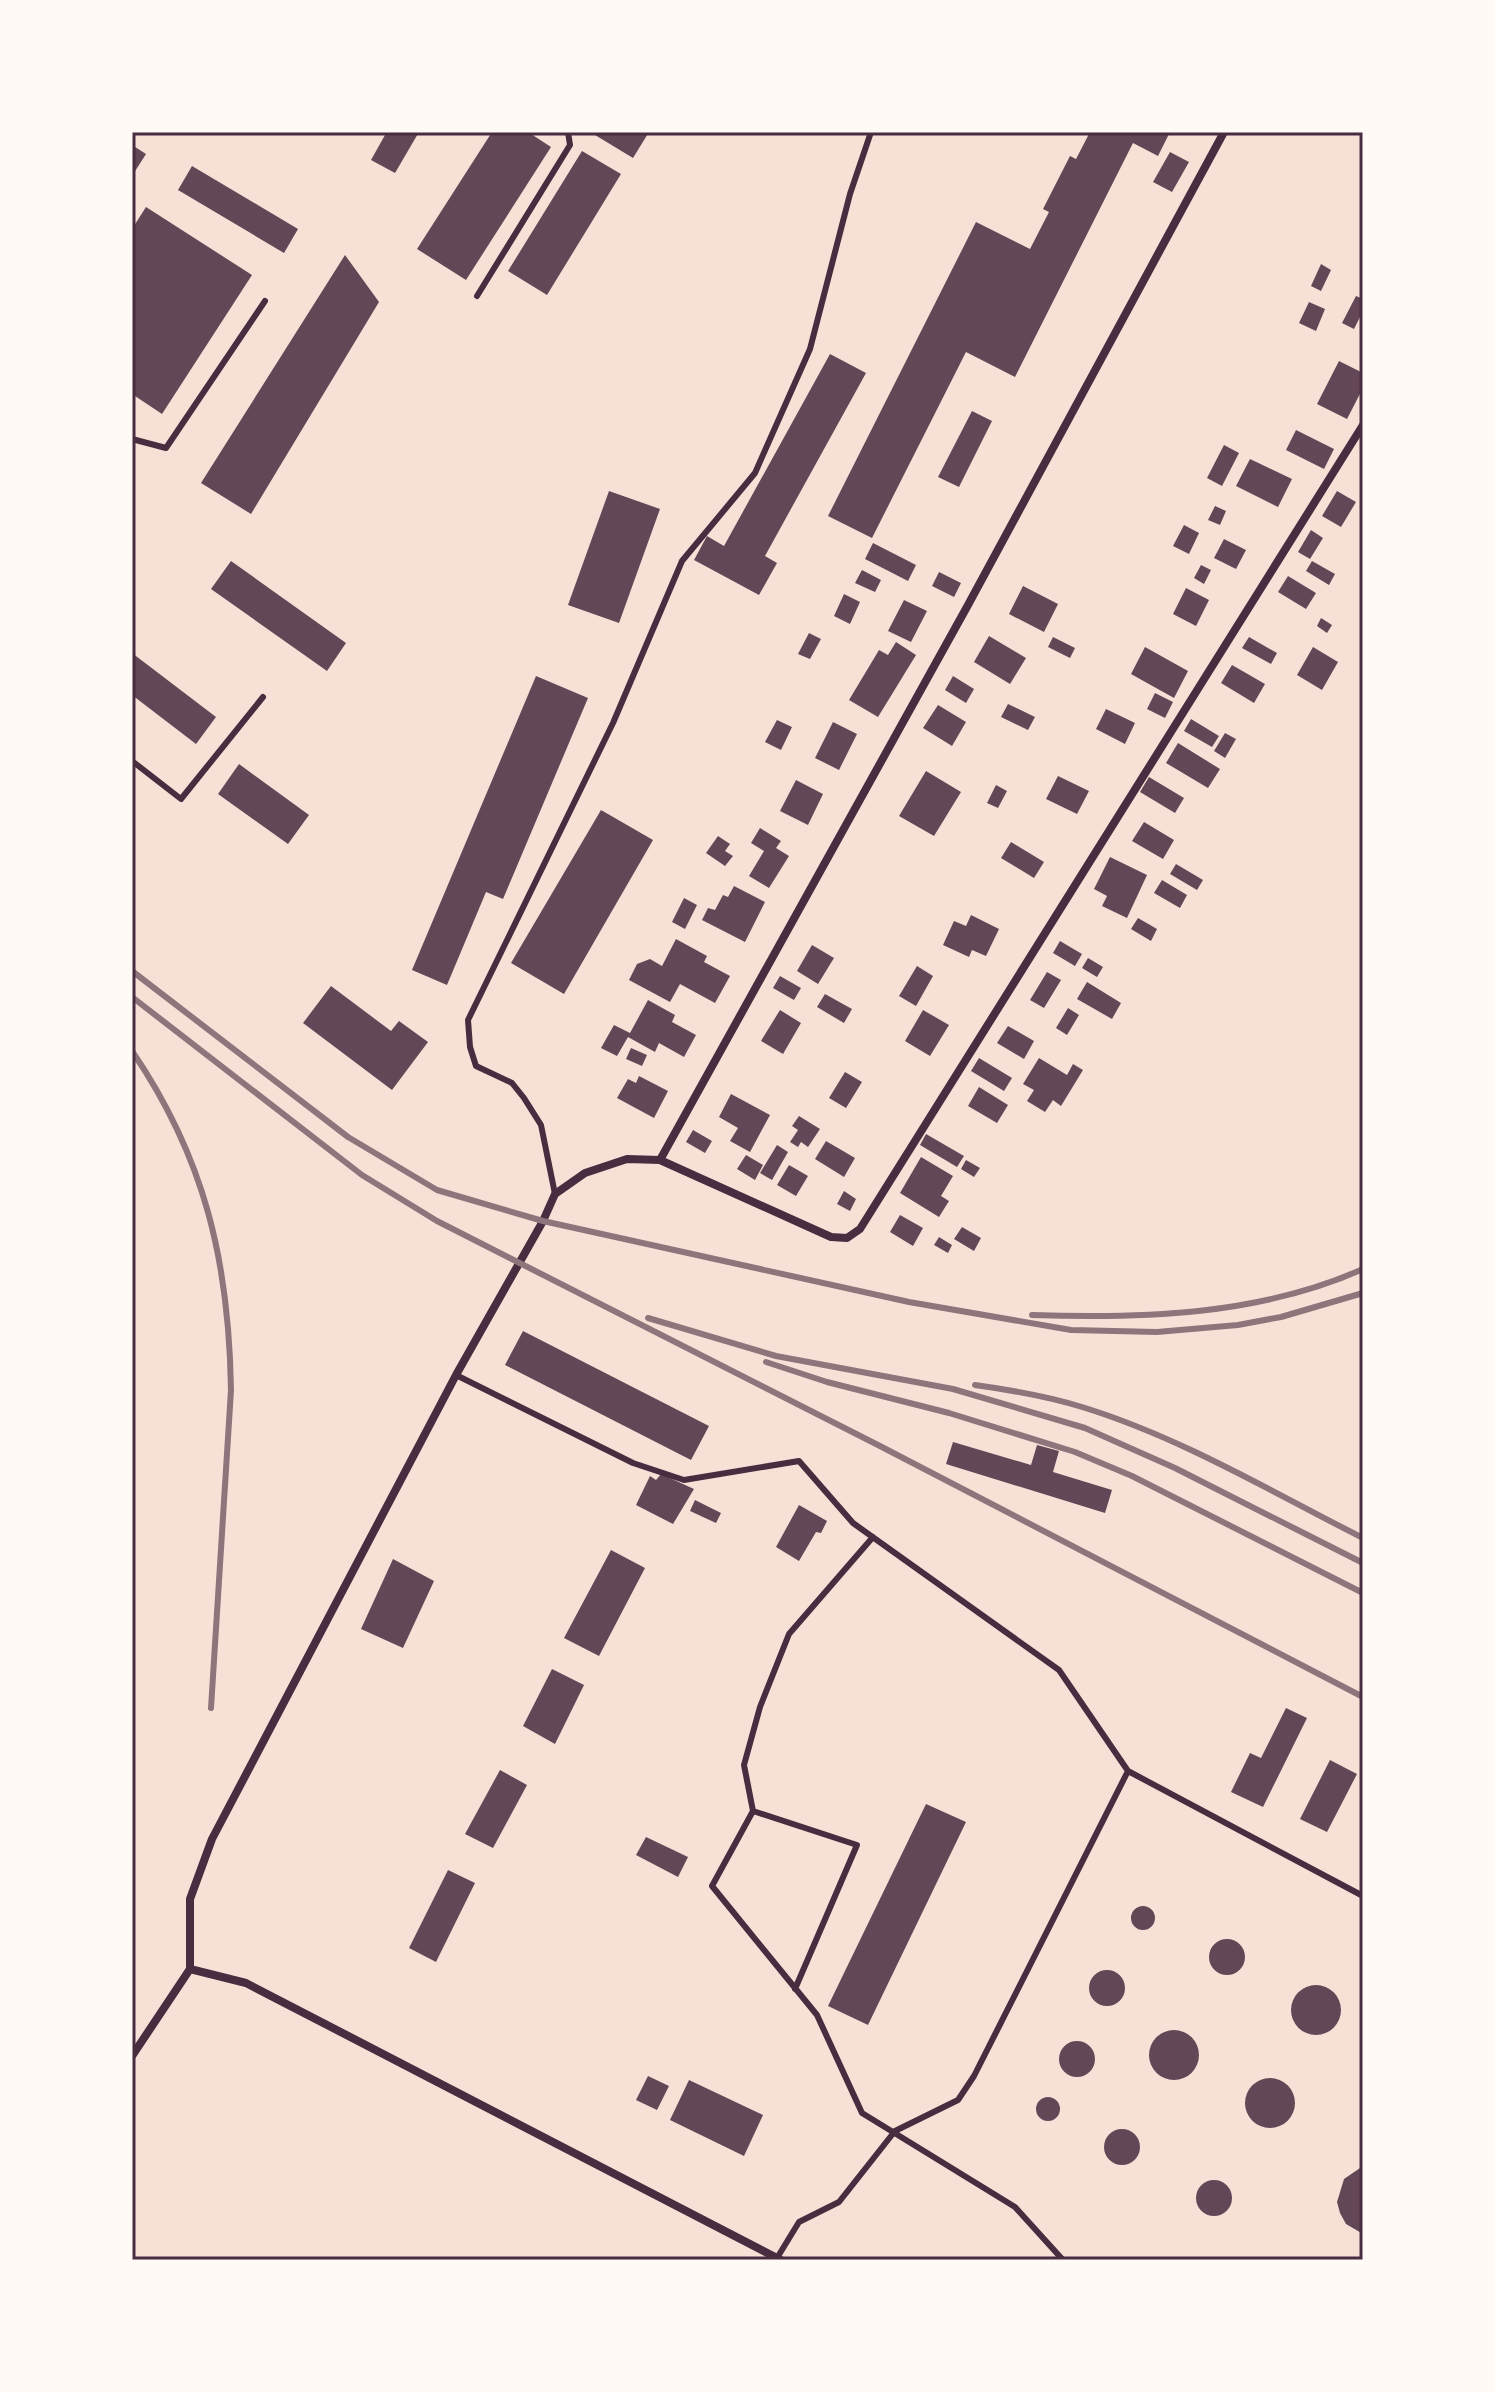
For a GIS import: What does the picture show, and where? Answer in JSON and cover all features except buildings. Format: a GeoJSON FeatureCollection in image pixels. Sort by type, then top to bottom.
{"type":"FeatureCollection","features":[{"type":"Feature","properties":{"kind":"street"},"geometry":{"type":"LineString","coordinates":[[660,1160],[976,591],[1224,132]]}},
{"type":"Feature","properties":{"kind":"street"},"geometry":{"type":"LineString","coordinates":[[132,2056],[190,1969],[190,1899],[212,1839],[456,1375],[543,1221],[555,1194],[585,1173],[599,1168],[627,1159],[660,1160],[831,1237],[847,1238],[860,1229],[1363,425]]}},
{"type":"Feature","properties":{"kind":"street"},"geometry":{"type":"LineString","coordinates":[[190,1969],[246,1983],[779,2259]]}},
{"type":"Feature","properties":{"kind":"lane"},"geometry":{"type":"LineString","coordinates":[[477,296],[570,145],[568,132]]}},
{"type":"Feature","properties":{"kind":"lane"},"geometry":{"type":"LineString","coordinates":[[555,1194],[541,1125],[512,1083],[476,1066],[470,1047],[468,1020],[613,723],[682,561],[755,473],[810,349],[850,194],[871,132]]}},
{"type":"Feature","properties":{"kind":"lane"},"geometry":{"type":"LineString","coordinates":[[132,439],[166,448],[265,301]]}},
{"type":"Feature","properties":{"kind":"lane"},"geometry":{"type":"LineString","coordinates":[[132,761],[181,799],[263,697]]}},
{"type":"Feature","properties":{"kind":"lane"},"geometry":{"type":"LineString","coordinates":[[456,1375],[633,1463],[684,1480],[799,1461],[853,1523],[1059,1670],[1128,1771],[1363,1896]]}},
{"type":"Feature","properties":{"kind":"lane"},"geometry":{"type":"LineString","coordinates":[[873,1537],[789,1634],[760,1707],[744,1765],[753,1811],[712,1886],[817,2015],[862,2113],[1015,2207],[1063,2260]]}},
{"type":"Feature","properties":{"kind":"lane"},"geometry":{"type":"LineString","coordinates":[[779,2259],[799,2222],[839,2202],[895,2131],[958,2100],[974,2076],[1128,1771]]}},
{"type":"Feature","properties":{"kind":"lane"},"geometry":{"type":"LineString","coordinates":[[753,1811],[857,1845],[795,1989]]}},
{"type":"Feature","properties":{"kind":"railway"},"geometry":{"type":"LineString","coordinates":[[132,971],[348,1137],[437,1190],[543,1221],[909,1302],[1071,1330],[1157,1332],[1238,1325],[1281,1317],[1363,1293]]}},
{"type":"Feature","properties":{"kind":"railway"},"geometry":{"type":"LineString","coordinates":[[132,997],[362,1175],[437,1221],[1363,1697]]}},
{"type":"Feature","properties":{"kind":"railway"},"geometry":{"type":"LineString","coordinates":[[132,1051],[178,1131],[195,1172],[208,1213],[225,1298],[231,1390],[211,1708]]}},
{"type":"Feature","properties":{"kind":"railway"},"geometry":{"type":"LineString","coordinates":[[1032,1315],[1116,1316],[1200,1311],[1283,1296],[1363,1269]]}},
{"type":"Feature","properties":{"kind":"railway"},"geometry":{"type":"LineString","coordinates":[[648,1318],[776,1356],[953,1389],[1085,1428],[1175,1468],[1363,1563]]}},
{"type":"Feature","properties":{"kind":"railway"},"geometry":{"type":"LineString","coordinates":[[766,1362],[1075,1452],[1132,1476],[1363,1593]]}},
{"type":"Feature","properties":{"kind":"railway"},"geometry":{"type":"LineString","coordinates":[[975,1385],[1056,1400],[1118,1419],[1225,1466],[1363,1538]]}}]}
